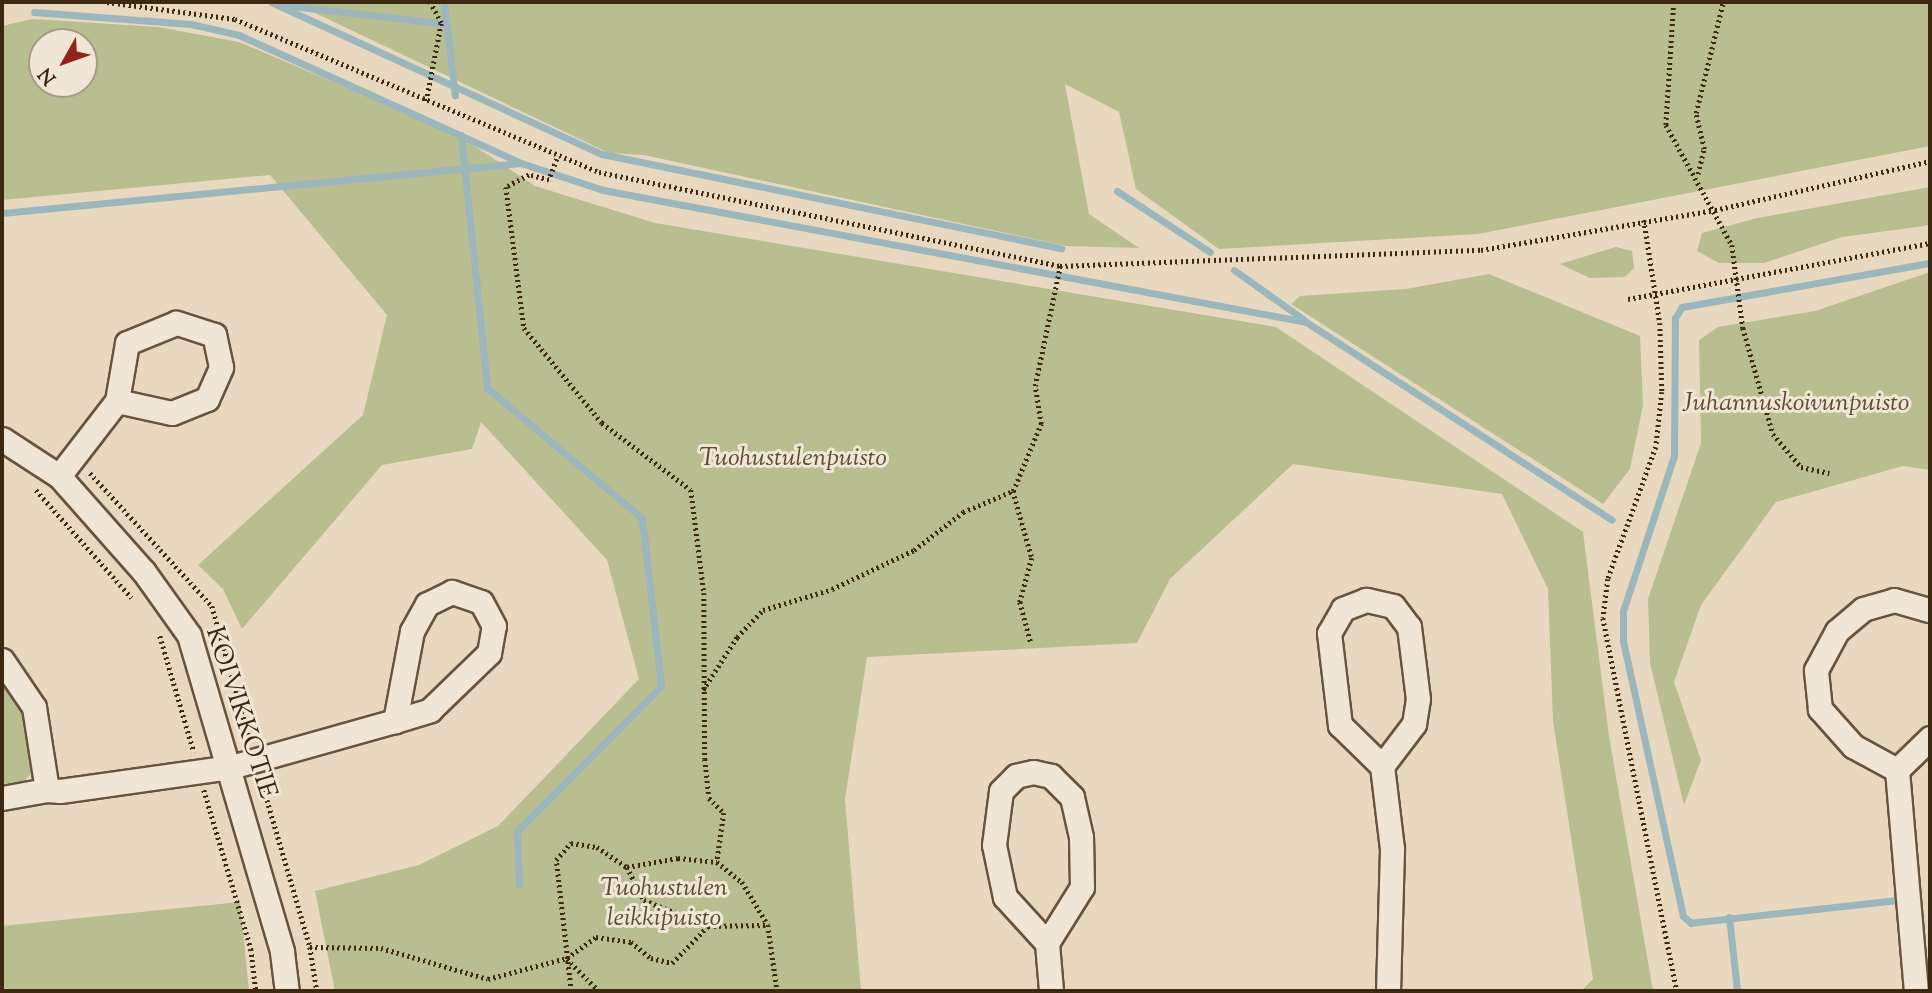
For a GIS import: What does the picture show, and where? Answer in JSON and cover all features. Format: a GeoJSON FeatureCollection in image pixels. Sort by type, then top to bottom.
{"type":"FeatureCollection","features":[{"type":"Feature","properties":{"kind":"street"},"geometry":{"type":"LineString","coordinates":[[60,476],[117,401],[127,343],[176,323],[214,335],[221,368],[207,398],[172,413],[117,401]]}},
{"type":"Feature","properties":{"kind":"street","name":"KOIVIKKOTIE"},"geometry":{"type":"LineString","coordinates":[[2,439],[60,476],[144,572],[189,635],[231,768],[282,952],[287,991]]}},
{"type":"Feature","properties":{"kind":"street"},"geometry":{"type":"LineString","coordinates":[[2,798],[231,768],[395,721],[430,710],[489,653],[494,626],[481,602],[452,592],[427,604],[412,631],[395,721]]}},
{"type":"Feature","properties":{"kind":"street"},"geometry":{"type":"LineString","coordinates":[[1382,766],[1414,724],[1418,699],[1409,627],[1393,606],[1366,600],[1343,609],[1329,633],[1340,725],[1382,766],[1392,849],[1388,991]]}},
{"type":"Feature","properties":{"kind":"street"},"geometry":{"type":"LineString","coordinates":[[1896,770],[1853,746],[1821,709],[1816,670],[1837,631],[1863,609],[1894,600],[1930,610]]}},
{"type":"Feature","properties":{"kind":"street"},"geometry":{"type":"LineString","coordinates":[[2,660],[34,707],[47,790]]}},
{"type":"Feature","properties":{"kind":"street"},"geometry":{"type":"LineString","coordinates":[[1896,770],[1930,738]]}},
{"type":"Feature","properties":{"kind":"street"},"geometry":{"type":"LineString","coordinates":[[1896,770],[1916,991]]}},
{"type":"Feature","properties":{"kind":"street"},"geometry":{"type":"LineString","coordinates":[[1047,943],[1005,897],[994,845],[1001,791],[1016,776],[1033,772],[1051,775],[1072,797],[1081,837],[1082,887],[1047,943],[1051,991]]}},
{"type":"Feature","properties":{"kind":"path"},"geometry":{"type":"LineString","coordinates":[[107,2],[235,19],[426,101],[556,162],[1060,268],[1481,250],[1715,209],[1930,161]]}},
{"type":"Feature","properties":{"kind":"path"},"geometry":{"type":"LineString","coordinates":[[426,101],[441,23],[430,2]]}},
{"type":"Feature","properties":{"kind":"path"},"geometry":{"type":"LineString","coordinates":[[1674,2],[1666,125],[1698,174],[1732,245],[1735,281],[1773,434],[1801,467],[1829,473]]}},
{"type":"Feature","properties":{"kind":"path"},"geometry":{"type":"LineString","coordinates":[[1698,174],[1704,149],[1696,113],[1723,2]]}},
{"type":"Feature","properties":{"kind":"path"},"geometry":{"type":"LineString","coordinates":[[556,162],[549,180],[529,175],[506,187],[524,327],[602,423],[691,490],[704,593],[702,692],[709,798],[724,813],[717,862]]}},
{"type":"Feature","properties":{"kind":"path"},"geometry":{"type":"LineString","coordinates":[[1644,220],[1657,293],[1662,392],[1656,447],[1608,579],[1603,618],[1677,991]]}},
{"type":"Feature","properties":{"kind":"path"},"geometry":{"type":"LineString","coordinates":[[1628,299],[1930,243]]}},
{"type":"Feature","properties":{"kind":"path"},"geometry":{"type":"LineString","coordinates":[[1031,643],[1020,602],[1032,558],[1013,491],[1041,424],[1035,386],[1060,268]]}},
{"type":"Feature","properties":{"kind":"path"},"geometry":{"type":"LineString","coordinates":[[31,484],[137,604]]}},
{"type":"Feature","properties":{"kind":"path"},"geometry":{"type":"LineString","coordinates":[[702,692],[737,637],[763,610],[832,589],[914,550],[974,506],[1013,491]]}},
{"type":"Feature","properties":{"kind":"path"},"geometry":{"type":"LineString","coordinates":[[154,623],[172,665],[200,774],[251,949],[256,991]]}},
{"type":"Feature","properties":{"kind":"path"},"geometry":{"type":"LineString","coordinates":[[571,991],[556,860],[571,843],[597,847],[627,867],[645,900],[708,926],[768,925]]}},
{"type":"Feature","properties":{"kind":"path"},"geometry":{"type":"LineString","coordinates":[[627,867],[678,858],[717,862],[742,882],[768,925],[777,990]]}},
{"type":"Feature","properties":{"kind":"path"},"geometry":{"type":"LineString","coordinates":[[310,947],[382,948],[488,979],[567,958],[596,937],[631,942],[651,958],[672,962],[689,952],[708,926]]}},
{"type":"Feature","properties":{"kind":"path"},"geometry":{"type":"LineString","coordinates":[[567,958],[599,991]]}},
{"type":"Feature","properties":{"kind":"green space"},"geometry":{"type":"Polygon","coordinates":[[[292,2],[1930,2],[1930,146],[1478,234],[1219,249],[1136,189],[1119,112],[1065,84],[1089,214],[1139,248],[1066,246],[644,155],[609,153],[292,2]]]}},
{"type":"Feature","properties":{"kind":"green space","name":"Tuohustulenpuisto"},"geometry":{"type":"Polygon","coordinates":[[[32,19],[158,27],[239,42],[458,135],[535,186],[655,223],[1276,327],[1583,532],[1609,736],[1653,991],[1581,991],[1593,979],[1553,721],[1548,589],[1502,494],[1293,464],[1170,579],[1137,643],[867,657],[845,799],[861,991],[335,991],[315,891],[419,865],[498,826],[639,679],[607,560],[481,422],[472,449],[382,465],[242,629],[223,589],[198,565],[363,415],[387,315],[270,175],[2,200],[2,26],[32,19]]]}},
{"type":"Feature","properties":{"kind":"green space"},"geometry":{"type":"Polygon","coordinates":[[[1930,187],[1930,224],[1924,226],[1842,237],[1764,263],[1719,263],[1697,251],[1702,233],[1757,218],[1930,187]]]}},
{"type":"Feature","properties":{"kind":"green space"},"geometry":{"type":"Polygon","coordinates":[[[1616,247],[1632,251],[1634,268],[1625,277],[1590,278],[1560,264],[1616,247]]]}},
{"type":"Feature","properties":{"kind":"green space","name":"Juhannuskoivunpuisto"},"geometry":{"type":"Polygon","coordinates":[[[1930,272],[1930,470],[1903,466],[1776,502],[1701,605],[1674,682],[1701,760],[1684,805],[1650,663],[1648,599],[1701,443],[1699,340],[1718,327],[1815,311],[1930,272]]]}},
{"type":"Feature","properties":{"kind":"green space"},"geometry":{"type":"Polygon","coordinates":[[[1489,274],[1640,336],[1643,405],[1630,469],[1603,504],[1291,304],[1300,296],[1406,289],[1489,274]]]}},
{"type":"Feature","properties":{"kind":"green space"},"geometry":{"type":"Polygon","coordinates":[[[2,676],[27,710],[34,770],[24,781],[2,784],[2,676]]]}},
{"type":"Feature","properties":{"kind":"green space"},"geometry":{"type":"Polygon","coordinates":[[[240,902],[249,991],[2,991],[2,926],[240,902]]]}},
{"type":"Feature","properties":{"kind":"waterway"},"geometry":{"type":"LineString","coordinates":[[271,2],[602,154],[1061,248]]}},
{"type":"Feature","properties":{"kind":"waterway"},"geometry":{"type":"LineString","coordinates":[[444,2],[455,95]]}},
{"type":"Feature","properties":{"kind":"waterway"},"geometry":{"type":"LineString","coordinates":[[283,5],[446,24]]}},
{"type":"Feature","properties":{"kind":"waterway"},"geometry":{"type":"LineString","coordinates":[[34,12],[191,24],[239,35],[519,162]]}},
{"type":"Feature","properties":{"kind":"waterway"},"geometry":{"type":"LineString","coordinates":[[461,135],[487,388],[642,518],[661,686],[517,831],[519,885]]}},
{"type":"Feature","properties":{"kind":"waterway"},"geometry":{"type":"LineString","coordinates":[[2,213],[521,163],[603,190],[1306,322],[1612,520]]}},
{"type":"Feature","properties":{"kind":"waterway"},"geometry":{"type":"LineString","coordinates":[[1117,191],[1210,252]]}},
{"type":"Feature","properties":{"kind":"waterway"},"geometry":{"type":"LineString","coordinates":[[1898,900],[1691,923],[1683,916],[1623,641],[1623,611],[1674,456],[1675,318],[1682,307],[1930,263]]}},
{"type":"Feature","properties":{"kind":"waterway"},"geometry":{"type":"LineString","coordinates":[[1234,270],[1303,319]]}},
{"type":"Feature","properties":{"kind":"waterway"},"geometry":{"type":"LineString","coordinates":[[1729,917],[1737,991]]}},
{"type":"Feature","properties":{"kind":"park label","name":"Tuohustulen leikkipuisto"},"geometry":{"type":"Point","coordinates":[664,904]}}]}
